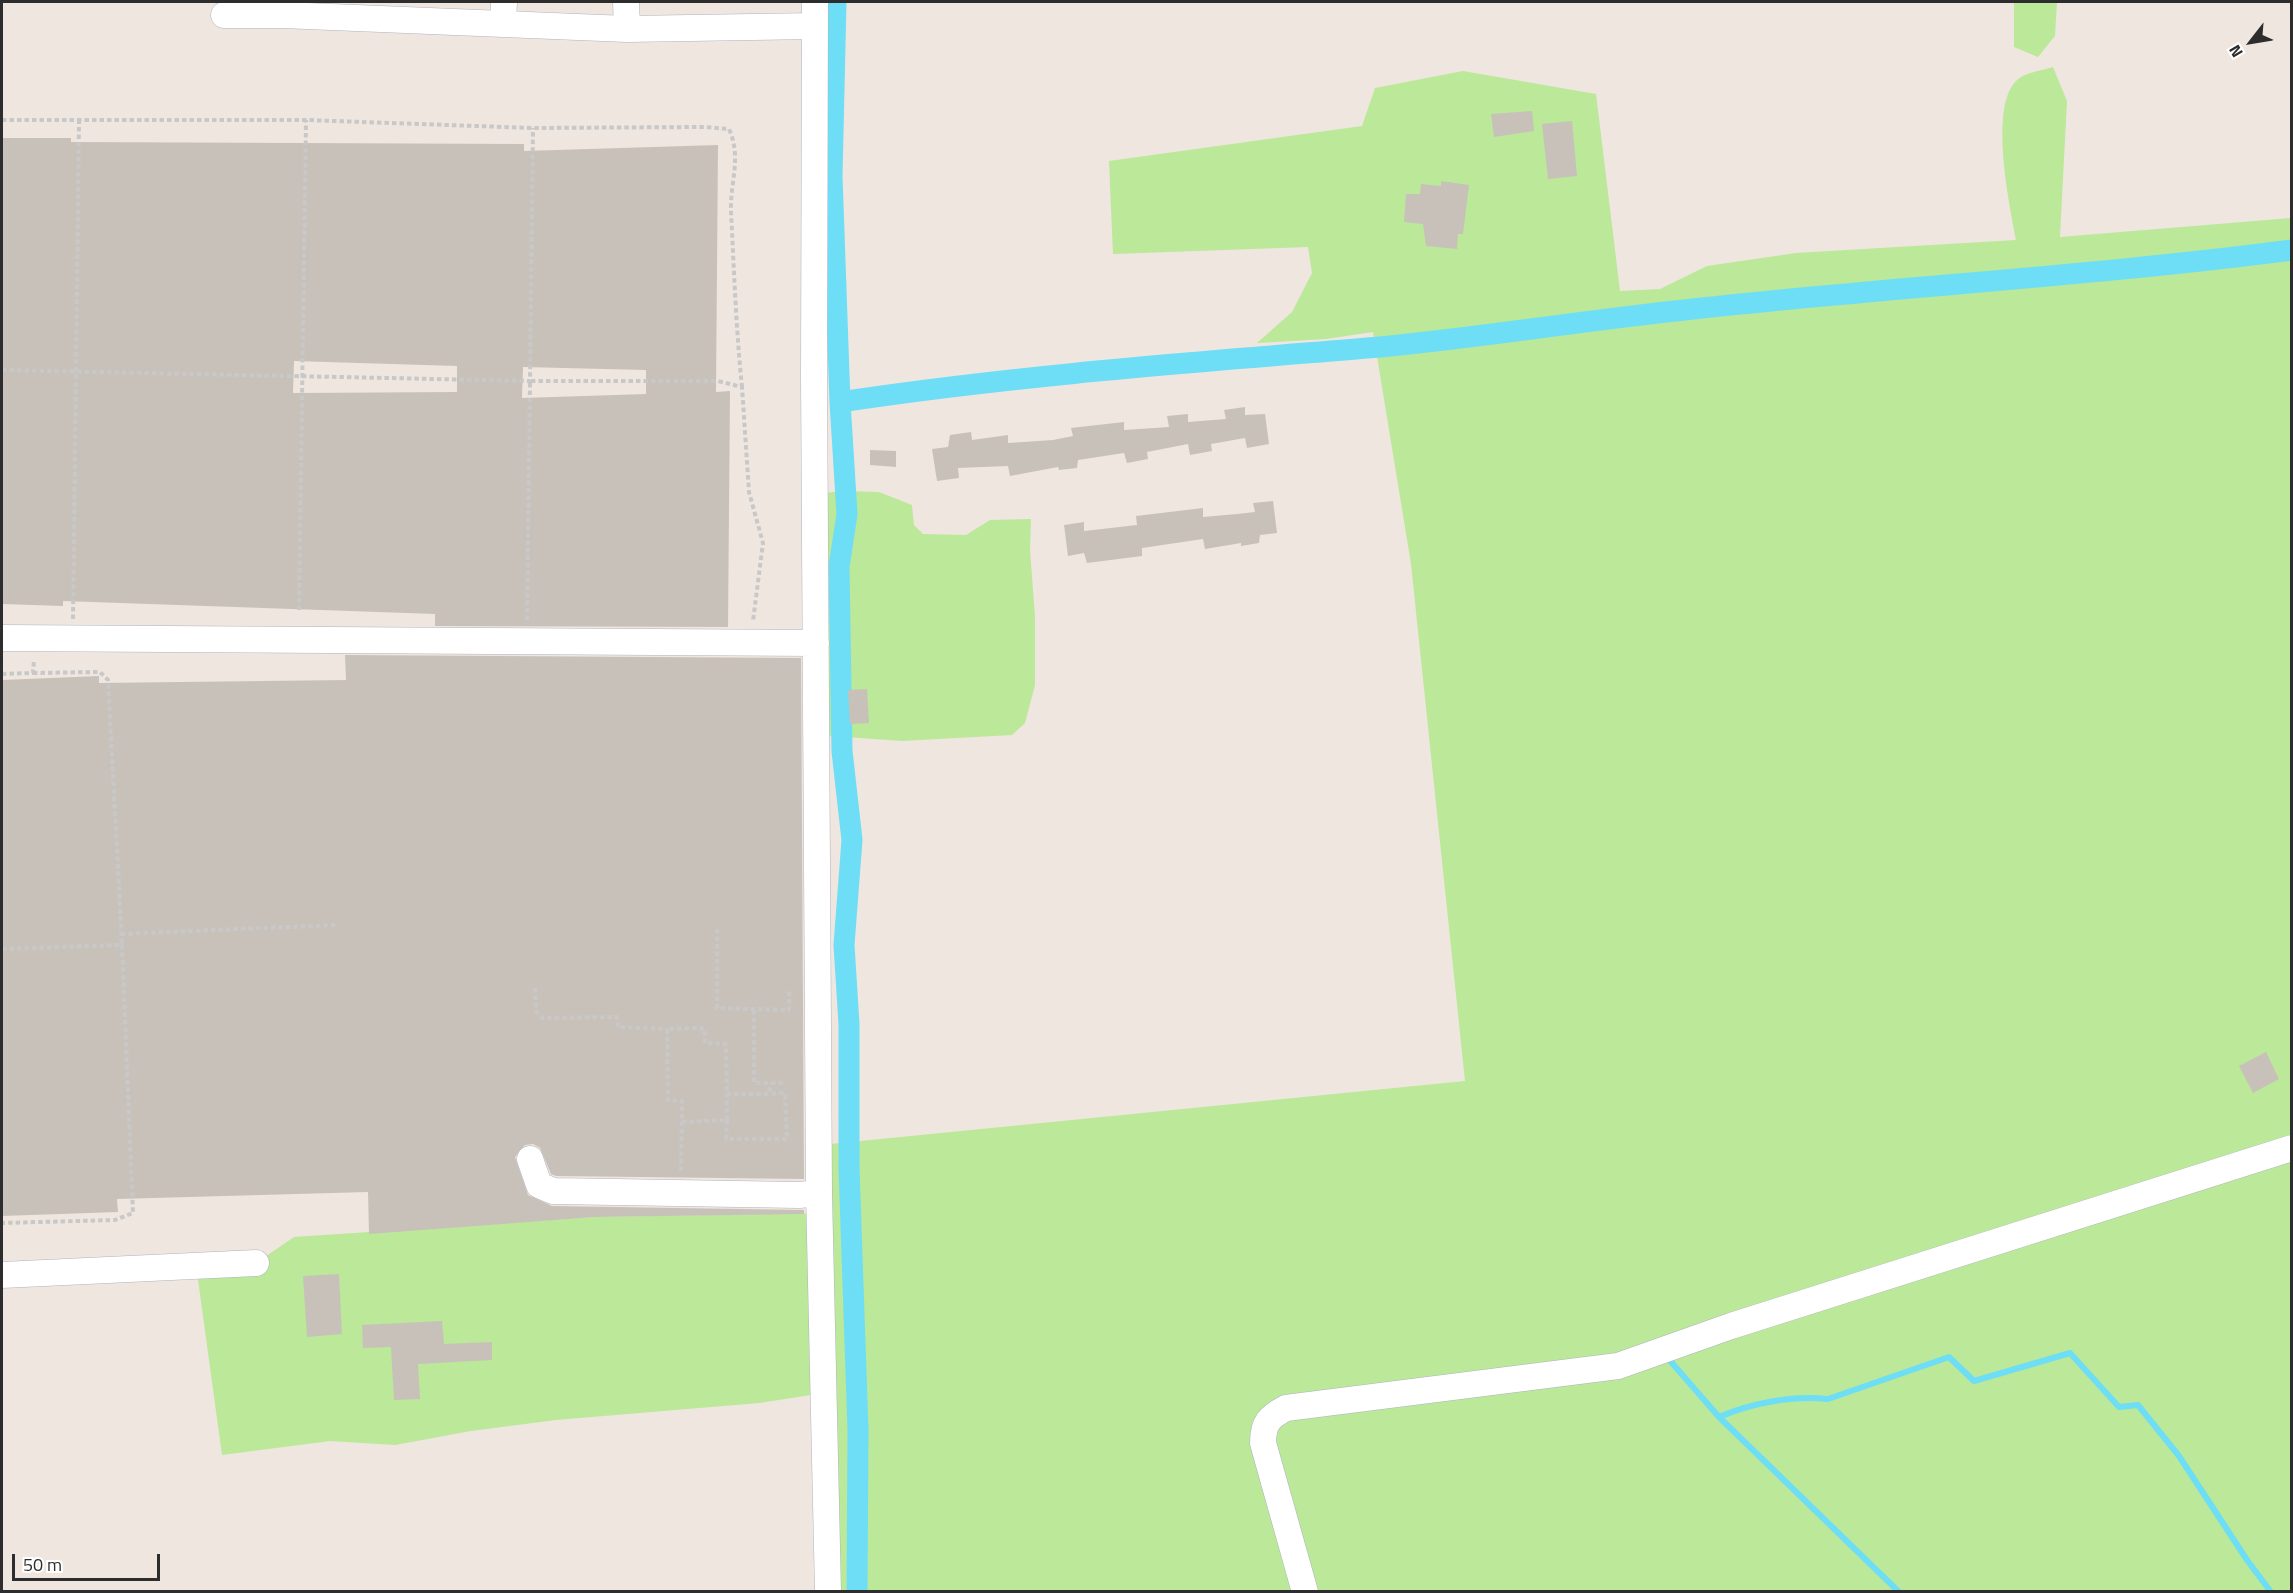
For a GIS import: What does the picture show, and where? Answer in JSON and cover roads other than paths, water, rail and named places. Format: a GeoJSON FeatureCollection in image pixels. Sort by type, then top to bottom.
{"type":"FeatureCollection","features":[{"type":"Feature","properties":{"kind":"street"},"geometry":{"type":"LineString","coordinates":[[626,2],[627,29]]}},
{"type":"Feature","properties":{"kind":"street"},"geometry":{"type":"LineString","coordinates":[[224,15],[282,8],[504,12],[627,29],[815,14],[819,1192],[828,1592]]}},
{"type":"Feature","properties":{"kind":"street"},"geometry":{"type":"LineString","coordinates":[[2,639],[816,643]]}},
{"type":"Feature","properties":{"kind":"street"},"geometry":{"type":"LineString","coordinates":[[1305,1592],[1263,1443],[1263,1426],[1273,1415],[1286,1408],[1618,1366],[1731,1326],[2292,1148]]}},
{"type":"Feature","properties":{"kind":"street"},"geometry":{"type":"LineString","coordinates":[[530,1159],[539,1185],[553,1191],[800,1195],[819,1192]]}},
{"type":"Feature","properties":{"kind":"street"},"geometry":{"type":"LineString","coordinates":[[2,1275],[256,1263]]}},
{"type":"Feature","properties":{"kind":"waterway"},"geometry":{"type":"LineString","coordinates":[[836,2],[832,176],[840,402],[847,514],[839,567],[842,751],[852,840],[844,945],[849,1024],[849,1168],[858,1430],[857,1592]]}},
{"type":"Feature","properties":{"kind":"waterway"},"geometry":{"type":"LineString","coordinates":[[840,402],[974,384],[1380,347],[1693,309],[2142,267],[2292,250]]}},
{"type":"Feature","properties":{"kind":"waterway"},"geometry":{"type":"LineString","coordinates":[[1719,1417],[1773,1401],[1801,1398],[1828,1399],[1949,1357],[1974,1381],[2070,1353],[2119,1407],[2138,1405],[2179,1456],[2247,1560],[2271,1592]]}},
{"type":"Feature","properties":{"kind":"waterway"},"geometry":{"type":"LineString","coordinates":[[1665,1355],[1719,1417],[1899,1592]]}}]}
